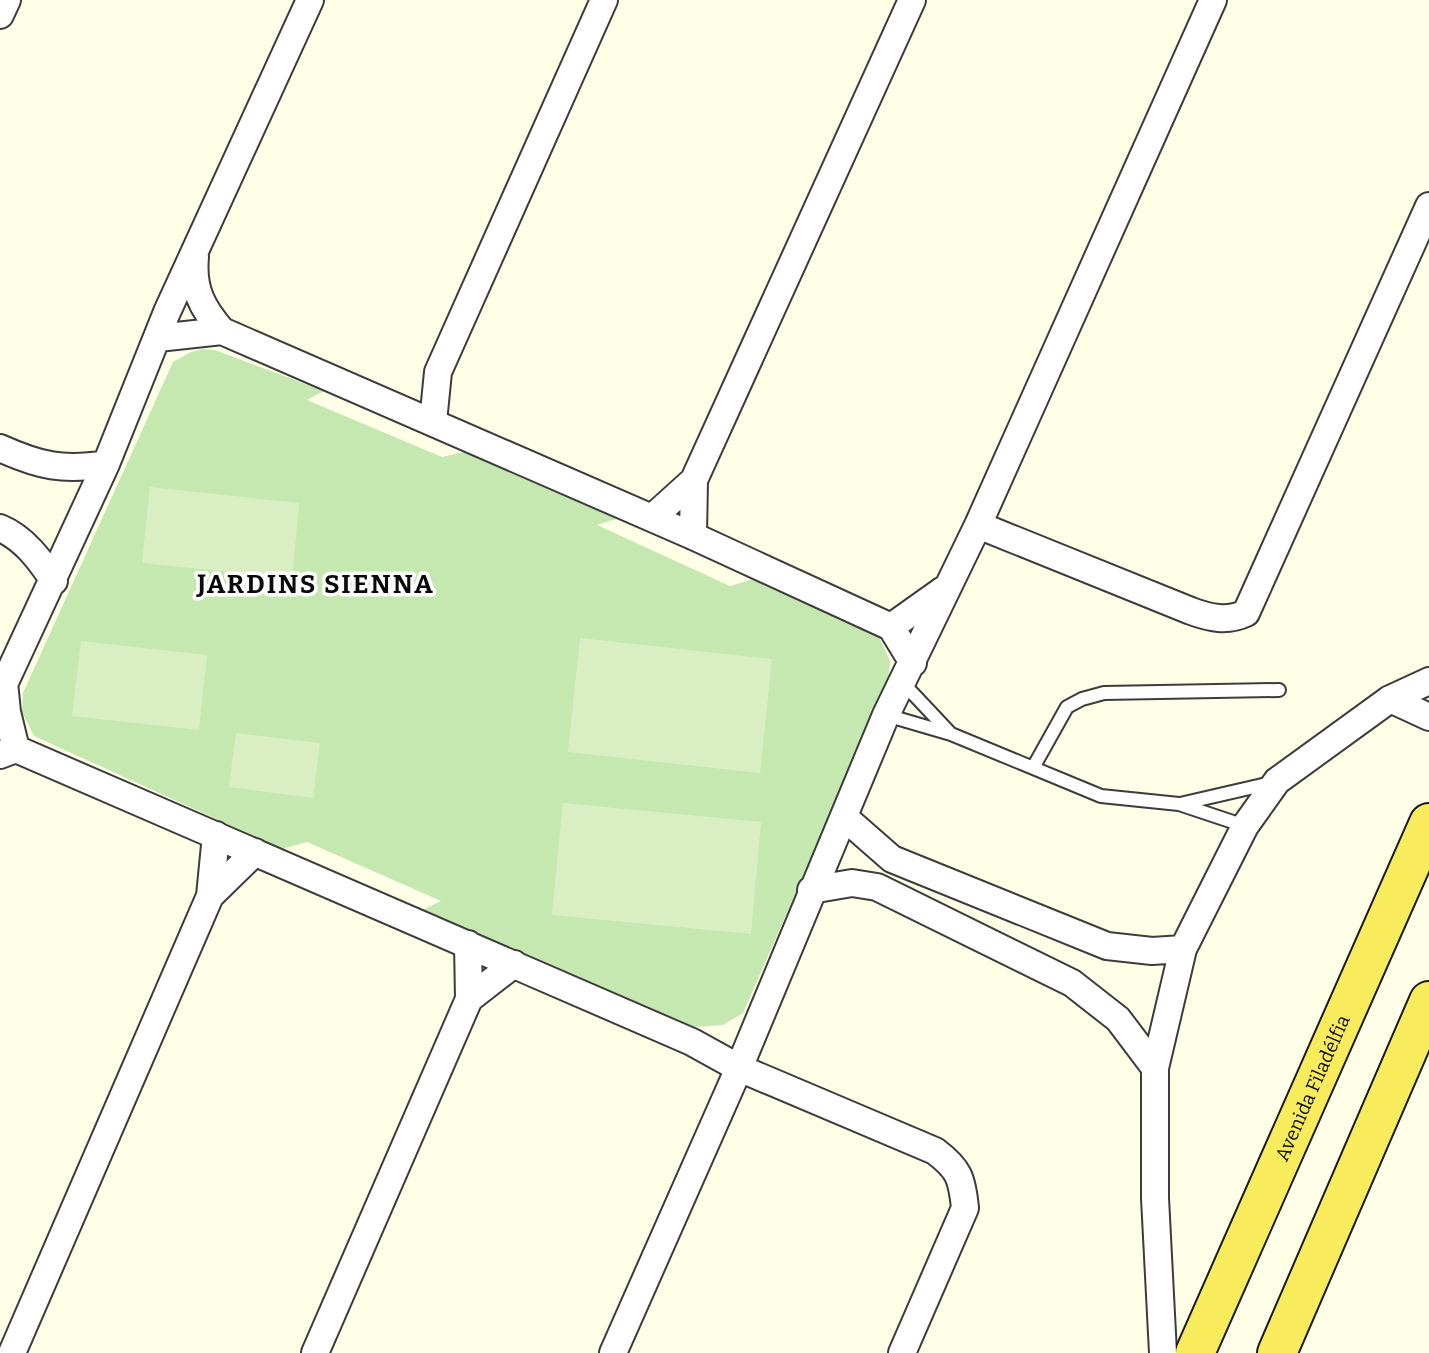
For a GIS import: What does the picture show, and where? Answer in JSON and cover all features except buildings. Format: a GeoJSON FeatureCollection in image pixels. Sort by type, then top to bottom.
{"type":"FeatureCollection","features":[{"type":"Feature","properties":{"kind":"main road","name":"Avenida Filadélfia"},"geometry":{"type":"LineString","coordinates":[[1195,1353],[1429,823]]}},
{"type":"Feature","properties":{"kind":"main road"},"geometry":{"type":"LineString","coordinates":[[1277,1353],[1429,1001]]}},
{"type":"Feature","properties":{"kind":"street"},"geometry":{"type":"LineString","coordinates":[[0,15],[6,0]]}},
{"type":"Feature","properties":{"kind":"street"},"geometry":{"type":"LineString","coordinates":[[310,0],[196,250],[54,581],[2,688],[8,752],[216,835],[691,1042],[739,1068],[935,1151],[954,1165],[963,1185],[965,1208],[902,1353]]}},
{"type":"Feature","properties":{"kind":"street"},"geometry":{"type":"LineString","coordinates":[[433,422],[438,372],[604,0]]}},
{"type":"Feature","properties":{"kind":"street"},"geometry":{"type":"LineString","coordinates":[[693,536],[694,480],[912,0]]}},
{"type":"Feature","properties":{"kind":"street"},"geometry":{"type":"LineString","coordinates":[[613,1353],[739,1068],[886,715],[978,525],[1213,0]]}},
{"type":"Feature","properties":{"kind":"street"},"geometry":{"type":"LineString","coordinates":[[978,525],[1191,611],[1223,618],[1235,618],[1246,613],[1429,206]]}},
{"type":"Feature","properties":{"kind":"street"},"geometry":{"type":"LineString","coordinates":[[196,250],[195,287],[206,313],[222,331],[693,536],[891,626],[908,673]]}},
{"type":"Feature","properties":{"kind":"street"},"geometry":{"type":"LineString","coordinates":[[158,338],[222,331]]}},
{"type":"Feature","properties":{"kind":"street"},"geometry":{"type":"LineString","coordinates":[[399,407],[438,372]]}},
{"type":"Feature","properties":{"kind":"street"},"geometry":{"type":"LineString","coordinates":[[0,448],[30,461],[57,468],[106,464]]}},
{"type":"Feature","properties":{"kind":"street"},"geometry":{"type":"LineString","coordinates":[[652,518],[694,480]]}},
{"type":"Feature","properties":{"kind":"street"},"geometry":{"type":"LineString","coordinates":[[0,528],[10,532],[40,559],[54,581]]}},
{"type":"Feature","properties":{"kind":"street"},"geometry":{"type":"LineString","coordinates":[[891,626],[945,589]]}},
{"type":"Feature","properties":{"kind":"street"},"geometry":{"type":"LineString","coordinates":[[1163,1353],[1154,1198],[1155,1068],[1183,950],[1245,826],[1277,781],[1390,699],[1429,681]]}},
{"type":"Feature","properties":{"kind":"street"},"geometry":{"type":"LineString","coordinates":[[1390,699],[1429,717]]}},
{"type":"Feature","properties":{"kind":"street"},"geometry":{"type":"LineString","coordinates":[[844,817],[891,859],[1107,946],[1152,951],[1183,950]]}},
{"type":"Feature","properties":{"kind":"street"},"geometry":{"type":"LineString","coordinates":[[12,1353],[210,896],[216,835]]}},
{"type":"Feature","properties":{"kind":"street"},"geometry":{"type":"LineString","coordinates":[[210,896],[255,852]]}},
{"type":"Feature","properties":{"kind":"street"},"geometry":{"type":"LineString","coordinates":[[877,887],[891,859]]}},
{"type":"Feature","properties":{"kind":"street"},"geometry":{"type":"LineString","coordinates":[[811,890],[852,883],[877,887],[1072,983],[1118,1019],[1155,1068]]}},
{"type":"Feature","properties":{"kind":"street"},"geometry":{"type":"LineString","coordinates":[[986,941],[1002,904]]}},
{"type":"Feature","properties":{"kind":"street"},"geometry":{"type":"LineString","coordinates":[[315,1353],[469,999],[468,944]]}},
{"type":"Feature","properties":{"kind":"street"},"geometry":{"type":"LineString","coordinates":[[469,999],[514,964]]}},
{"type":"Feature","properties":{"kind":"street"},"geometry":{"type":"LineString","coordinates":[[691,1042],[716,1041],[753,1032]]}},
{"type":"Feature","properties":{"kind":"lane"},"geometry":{"type":"LineString","coordinates":[[908,673],[951,734]]}},
{"type":"Feature","properties":{"kind":"lane"},"geometry":{"type":"LineString","coordinates":[[1034,766],[1067,707],[1082,699],[1104,693],[1279,690]]}},
{"type":"Feature","properties":{"kind":"lane"},"geometry":{"type":"LineString","coordinates":[[886,715],[951,734],[1034,766],[1101,796],[1179,804],[1245,826]]}},
{"type":"Feature","properties":{"kind":"lane"},"geometry":{"type":"LineString","coordinates":[[1179,804],[1277,781]]}},
{"type":"Feature","properties":{"kind":"green space"},"geometry":{"type":"Polygon","coordinates":[[[203,349],[215,350],[324,391],[307,400],[442,457],[468,451],[619,518],[597,525],[730,586],[757,578],[879,637],[890,661],[888,682],[743,1013],[723,1025],[695,1027],[418,912],[441,901],[307,842],[282,849],[34,736],[22,712],[23,693],[173,362],[203,349]]]}},
{"type":"Feature","properties":{"kind":"green space"},"geometry":{"type":"Polygon","coordinates":[[[150,487],[299,503],[292,578],[142,563],[150,487]]]}},
{"type":"Feature","properties":{"kind":"green space"},"geometry":{"type":"Polygon","coordinates":[[[580,638],[772,659],[760,773],[568,752],[580,638]]]}},
{"type":"Feature","properties":{"kind":"green space"},"geometry":{"type":"Polygon","coordinates":[[[81,641],[207,655],[199,730],[72,716],[81,641]]]}},
{"type":"Feature","properties":{"kind":"green space"},"geometry":{"type":"Polygon","coordinates":[[[236,733],[320,743],[313,798],[229,787],[236,733]]]}},
{"type":"Feature","properties":{"kind":"green space"},"geometry":{"type":"Polygon","coordinates":[[[563,803],[761,822],[751,934],[552,915],[563,803]]]}},
{"type":"Feature","properties":{"kind":"district","name":"JARDINS SIENNA"},"geometry":{"type":"Point","coordinates":[316,584]}}]}
